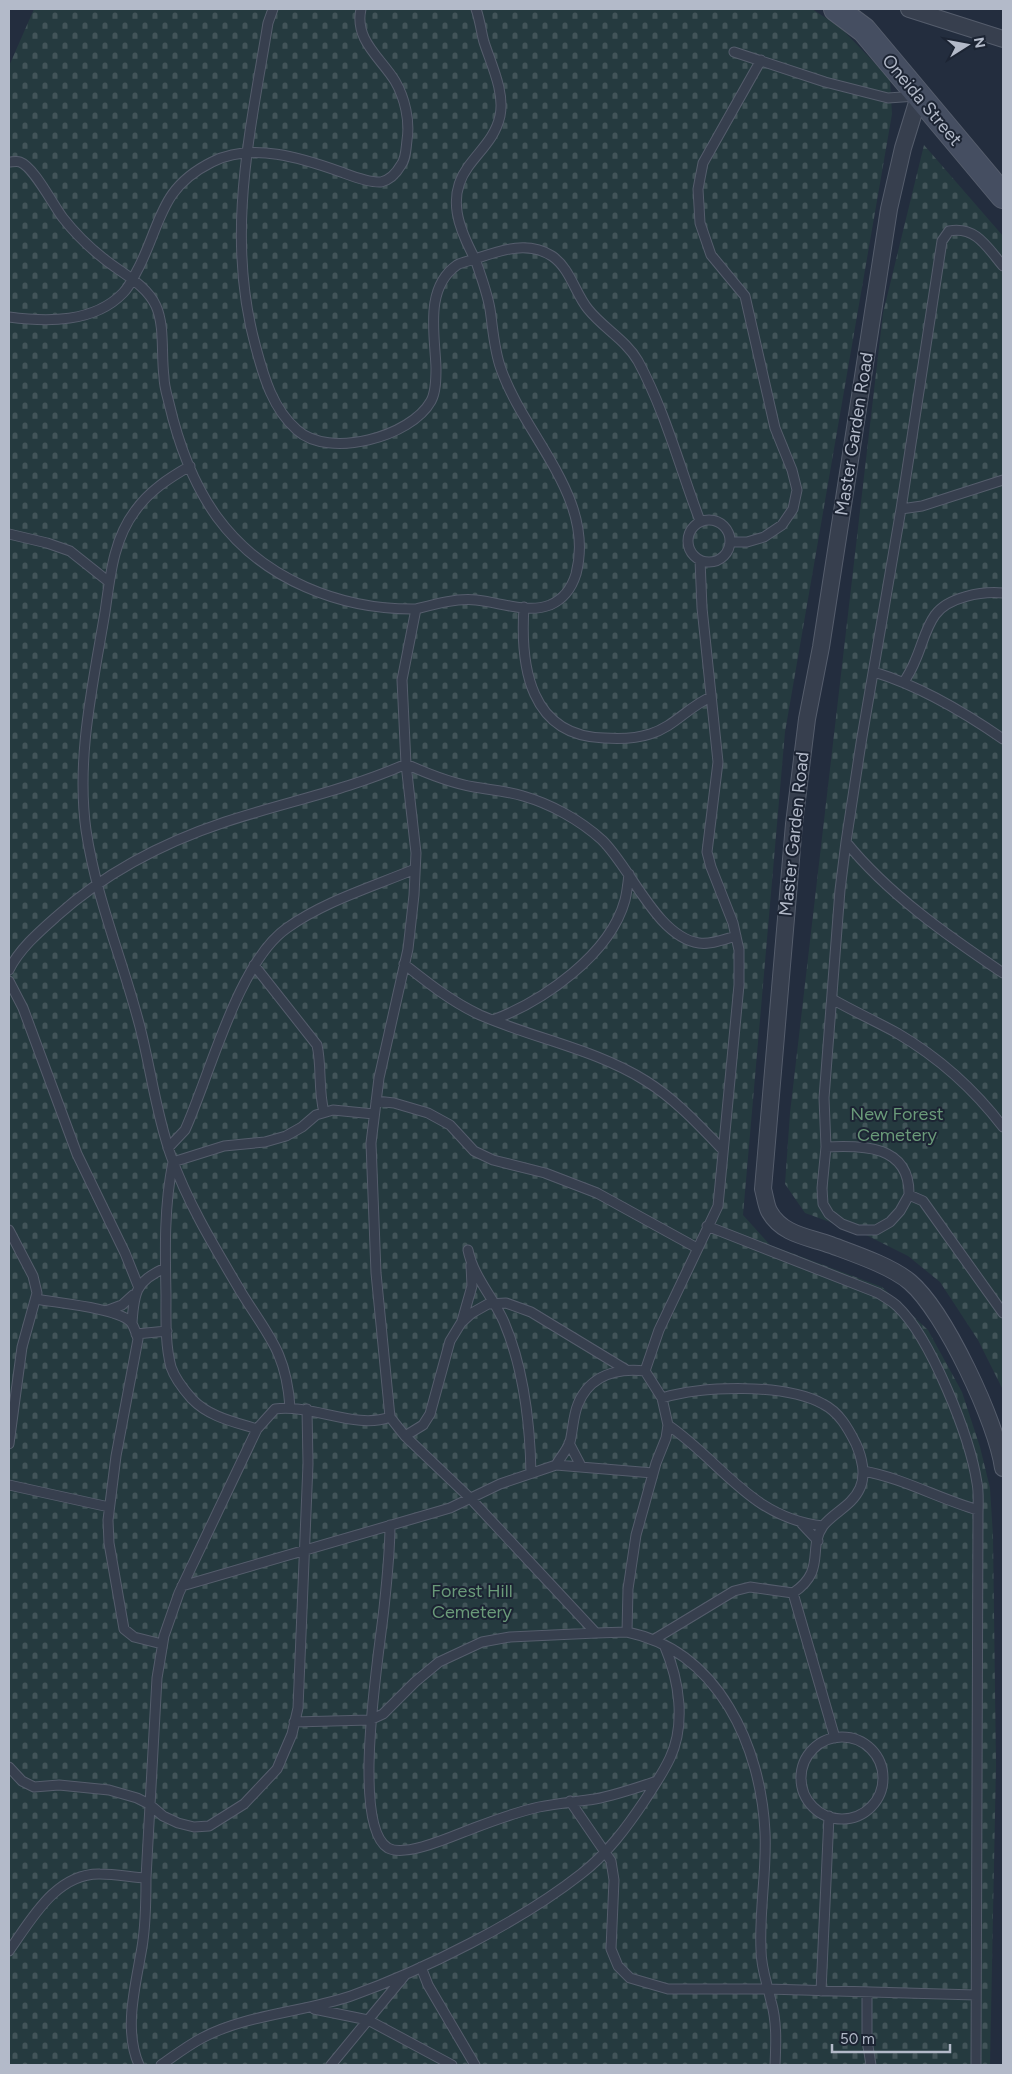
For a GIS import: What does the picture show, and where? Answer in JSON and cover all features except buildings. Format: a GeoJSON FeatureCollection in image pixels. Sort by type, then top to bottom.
{"type":"FeatureCollection","features":[{"type":"Feature","properties":{"kind":"street","name":"Oneida Street"},"geometry":{"type":"LineString","coordinates":[[836,9],[864,30],[1003,196]]}},
{"type":"Feature","properties":{"kind":"street"},"geometry":{"type":"LineString","coordinates":[[909,9],[1003,40]]}},
{"type":"Feature","properties":{"kind":"street","name":"Master Garden Road"},"geometry":{"type":"LineString","coordinates":[[919,96],[903,148],[889,209],[821,647],[807,719],[794,824],[763,1189],[770,1211],[786,1229],[831,1245],[893,1271],[910,1282],[921,1293],[946,1327],[966,1366],[991,1424],[1003,1468]]}},
{"type":"Feature","properties":{"kind":"lane"},"geometry":{"type":"LineString","coordinates":[[273,9],[268,23],[247,154],[241,197],[240,240],[244,286],[253,340],[263,374],[274,401],[286,421],[301,434],[318,442],[344,445],[365,440],[407,424],[423,412],[432,400],[436,379],[432,329],[435,302],[444,280],[457,265],[510,248],[531,248],[552,256],[568,274],[587,308],[624,343],[637,360],[657,403],[700,521]]}},
{"type":"Feature","properties":{"kind":"lane"},"geometry":{"type":"LineString","coordinates":[[9,317],[57,320],[81,315],[104,307],[124,293],[132,280],[163,206],[181,183],[196,170],[221,157],[268,153],[296,158],[360,178],[381,182],[394,175],[403,164],[408,133],[407,114],[402,95],[395,81],[371,52],[362,33],[361,9]]}},
{"type":"Feature","properties":{"kind":"lane"},"geometry":{"type":"LineString","coordinates":[[9,162],[20,162],[33,172],[65,220],[101,257],[148,292],[157,307],[164,379],[170,406],[190,466],[202,493],[228,531],[262,560],[297,584],[344,602],[373,608],[416,608],[447,602],[474,600],[524,608],[549,605],[562,598],[573,584],[579,562],[579,532],[574,507],[561,480],[527,425],[503,376],[494,340],[485,286],[460,229],[456,215],[455,197],[460,180],[497,129],[501,113],[499,90],[476,9]]}},
{"type":"Feature","properties":{"kind":"lane"},"geometry":{"type":"LineString","coordinates":[[734,52],[825,82],[888,98],[919,96]]}},
{"type":"Feature","properties":{"kind":"lane"},"geometry":{"type":"LineString","coordinates":[[730,542],[747,542],[764,537],[782,525],[793,509],[797,490],[792,470],[774,428],[745,296],[711,254],[700,223],[698,189],[703,163],[761,60]]}},
{"type":"Feature","properties":{"kind":"lane"},"geometry":{"type":"LineString","coordinates":[[826,1147],[863,1146],[886,1153],[904,1170],[909,1184],[909,1195],[900,1211],[890,1222],[876,1230],[858,1230],[842,1224],[829,1214],[823,1204],[822,1188],[826,1147],[824,1098],[846,842],[901,509],[942,241],[948,231],[961,229],[972,233],[986,245],[1003,266]]}},
{"type":"Feature","properties":{"kind":"lane"},"geometry":{"type":"LineString","coordinates":[[190,466],[151,492],[134,511],[122,534],[109,582],[89,704],[83,778],[86,828],[96,883],[141,1028],[158,1114],[168,1148],[191,1204],[217,1252],[278,1349],[286,1375],[290,1407]]}},
{"type":"Feature","properties":{"kind":"lane"},"geometry":{"type":"LineString","coordinates":[[901,509],[922,506],[1003,480]]}},
{"type":"Feature","properties":{"kind":"lane"},"geometry":{"type":"LineString","coordinates":[[715,520],[726,529],[730,542],[725,555],[714,562],[700,560],[690,552],[687,538],[694,525],[700,521],[715,520]]}},
{"type":"Feature","properties":{"kind":"lane"},"geometry":{"type":"LineString","coordinates":[[9,534],[47,543],[70,551],[109,582]]}},
{"type":"Feature","properties":{"kind":"lane"},"geometry":{"type":"LineString","coordinates":[[645,1371],[659,1330],[718,1206],[739,985],[739,950],[736,936],[707,852],[718,762],[702,608],[700,560]]}},
{"type":"Feature","properties":{"kind":"lane"},"geometry":{"type":"LineString","coordinates":[[904,682],[936,614],[954,601],[974,595],[1003,593]]}},
{"type":"Feature","properties":{"kind":"lane"},"geometry":{"type":"LineString","coordinates":[[416,608],[402,680],[406,764],[416,853],[414,895],[404,964],[376,1101],[371,1143],[371,1199],[376,1273],[390,1417],[405,1436],[471,1498],[596,1633]]}},
{"type":"Feature","properties":{"kind":"lane"},"geometry":{"type":"LineString","coordinates":[[524,608],[523,651],[527,677],[548,717],[565,730],[587,738],[625,738],[649,735],[668,726],[700,702],[711,697]]}},
{"type":"Feature","properties":{"kind":"lane"},"geometry":{"type":"LineString","coordinates":[[874,672],[904,682],[1003,739]]}},
{"type":"Feature","properties":{"kind":"lane"},"geometry":{"type":"LineString","coordinates":[[9,970],[38,933],[96,883],[151,852],[184,837],[225,822],[374,778],[406,764],[449,781],[524,796],[578,821],[603,841],[652,907],[680,937],[700,943],[717,942],[736,936]]}},
{"type":"Feature","properties":{"kind":"lane"},"geometry":{"type":"LineString","coordinates":[[846,842],[862,862],[906,900],[951,937],[1003,973]]}},
{"type":"Feature","properties":{"kind":"lane"},"geometry":{"type":"LineString","coordinates":[[168,1148],[185,1130],[224,1029],[254,965],[269,943],[304,916],[415,869]]}},
{"type":"Feature","properties":{"kind":"lane"},"geometry":{"type":"LineString","coordinates":[[493,1020],[524,1007],[550,991],[592,954],[616,922],[625,900],[629,874]]}},
{"type":"Feature","properties":{"kind":"lane"},"geometry":{"type":"LineString","coordinates":[[404,964],[447,997],[493,1020],[586,1052],[647,1082],[702,1128],[723,1150]]}},
{"type":"Feature","properties":{"kind":"lane"},"geometry":{"type":"LineString","coordinates":[[254,965],[317,1045],[320,1060],[320,1096],[324,1112]]}},
{"type":"Feature","properties":{"kind":"lane"},"geometry":{"type":"LineString","coordinates":[[9,981],[23,1008],[77,1154],[125,1253],[136,1292],[132,1323],[138,1339],[124,1407],[109,1507],[109,1543],[124,1629],[134,1637],[162,1644]]}},
{"type":"Feature","properties":{"kind":"lane"},"geometry":{"type":"LineString","coordinates":[[832,999],[897,1033],[925,1051],[953,1073],[1003,1127]]}},
{"type":"Feature","properties":{"kind":"lane"},"geometry":{"type":"LineString","coordinates":[[376,1101],[394,1103],[428,1113],[450,1126],[474,1151],[493,1160],[545,1173],[597,1193],[697,1248]]}},
{"type":"Feature","properties":{"kind":"lane"},"geometry":{"type":"LineString","coordinates":[[173,1162],[224,1146],[265,1142],[286,1136],[302,1127],[316,1115],[324,1112],[333,1110],[374,1114]]}},
{"type":"Feature","properties":{"kind":"lane"},"geometry":{"type":"LineString","coordinates":[[173,1162],[166,1197],[165,1268],[166,1331],[172,1369],[181,1386],[193,1400],[208,1412],[257,1429]]}},
{"type":"Feature","properties":{"kind":"lane"},"geometry":{"type":"LineString","coordinates":[[909,1195],[923,1201],[1003,1312]]}},
{"type":"Feature","properties":{"kind":"lane"},"geometry":{"type":"LineString","coordinates":[[707,1226],[878,1293],[897,1306],[918,1332],[954,1407],[965,1435],[978,1484],[976,2065]]}},
{"type":"Feature","properties":{"kind":"lane"},"geometry":{"type":"LineString","coordinates":[[9,1230],[33,1276],[37,1293],[22,1347],[9,1444]]}},
{"type":"Feature","properties":{"kind":"lane"},"geometry":{"type":"LineString","coordinates":[[462,1322],[472,1286],[468,1250]]}},
{"type":"Feature","properties":{"kind":"lane"},"geometry":{"type":"LineString","coordinates":[[471,1265],[496,1303],[514,1351],[528,1418],[531,1473]]}},
{"type":"Feature","properties":{"kind":"lane"},"geometry":{"type":"LineString","coordinates":[[106,1311],[122,1306],[153,1274],[165,1268]]}},
{"type":"Feature","properties":{"kind":"lane"},"geometry":{"type":"LineString","coordinates":[[36,1299],[106,1311],[123,1316],[132,1323]]}},
{"type":"Feature","properties":{"kind":"lane"},"geometry":{"type":"LineString","coordinates":[[405,1436],[423,1425],[430,1414],[450,1341],[462,1322],[472,1313],[488,1304],[506,1303],[531,1312],[624,1369]]}},
{"type":"Feature","properties":{"kind":"lane"},"geometry":{"type":"LineString","coordinates":[[136,1334],[166,1331]]}},
{"type":"Feature","properties":{"kind":"lane"},"geometry":{"type":"LineString","coordinates":[[556,1465],[569,1443],[578,1403],[588,1387],[608,1374],[624,1369],[645,1371]]}},
{"type":"Feature","properties":{"kind":"lane"},"geometry":{"type":"LineString","coordinates":[[628,1632],[628,1589],[636,1535],[653,1473],[666,1438],[668,1425],[662,1398],[645,1371]]}},
{"type":"Feature","properties":{"kind":"lane"},"geometry":{"type":"LineString","coordinates":[[654,1640],[734,1591],[750,1587],[793,1593],[803,1586],[815,1568],[818,1541],[823,1526],[850,1505],[861,1487],[863,1470],[860,1451],[838,1414],[824,1404],[806,1396],[769,1391],[707,1389],[662,1398]]}},
{"type":"Feature","properties":{"kind":"lane"},"geometry":{"type":"LineString","coordinates":[[139,2065],[133,2040],[133,2011],[146,1910],[146,1878],[157,1678],[162,1644],[182,1586],[257,1429],[275,1409],[290,1407],[307,1409],[362,1420],[378,1421],[390,1417]]}},
{"type":"Feature","properties":{"kind":"lane"},"geometry":{"type":"LineString","coordinates":[[9,1767],[22,1781],[34,1786],[109,1790],[137,1798],[150,1804],[163,1816],[178,1824],[194,1827],[208,1826],[244,1804],[277,1769],[292,1734],[298,1708],[308,1464],[307,1409]]}},
{"type":"Feature","properties":{"kind":"lane"},"geometry":{"type":"LineString","coordinates":[[668,1425],[762,1506],[802,1524],[823,1526]]}},
{"type":"Feature","properties":{"kind":"lane"},"geometry":{"type":"LineString","coordinates":[[569,1443],[580,1466]]}},
{"type":"Feature","properties":{"kind":"lane"},"geometry":{"type":"LineString","coordinates":[[182,1586],[450,1508],[500,1484],[556,1465],[653,1473]]}},
{"type":"Feature","properties":{"kind":"lane"},"geometry":{"type":"LineString","coordinates":[[863,1470],[879,1474],[955,1504],[978,1510]]}},
{"type":"Feature","properties":{"kind":"lane"},"geometry":{"type":"LineString","coordinates":[[9,1485],[109,1507]]}},
{"type":"Feature","properties":{"kind":"lane"},"geometry":{"type":"LineString","coordinates":[[802,1524],[818,1541]]}},
{"type":"Feature","properties":{"kind":"lane"},"geometry":{"type":"LineString","coordinates":[[390,1525],[384,1608],[370,1720],[370,1785],[374,1822],[380,1840],[387,1847],[398,1852],[422,1847],[538,1807],[623,1793],[657,1782]]}},
{"type":"Feature","properties":{"kind":"lane"},"geometry":{"type":"LineString","coordinates":[[793,1593],[835,1738]]}},
{"type":"Feature","properties":{"kind":"lane"},"geometry":{"type":"LineString","coordinates":[[294,1722],[370,1720],[383,1714],[415,1682],[439,1662],[482,1642],[510,1637],[628,1632],[654,1640],[690,1662],[708,1679],[737,1719],[752,1758],[759,1785],[765,1832],[760,1933],[761,1966],[772,2002],[776,2040],[775,2065]]}},
{"type":"Feature","properties":{"kind":"lane"},"geometry":{"type":"LineString","coordinates":[[161,2065],[203,2037],[246,2022],[309,2008],[351,1996],[421,1967],[541,1903],[582,1874],[605,1852],[629,1824],[657,1782],[671,1756],[677,1730],[679,1704],[676,1681],[665,1647]]}},
{"type":"Feature","properties":{"kind":"lane"},"geometry":{"type":"LineString","coordinates":[[843,1737],[857,1740],[869,1747],[878,1758],[883,1772],[883,1785],[879,1797],[871,1808],[860,1815],[848,1819],[828,1816],[812,1807],[805,1796],[801,1784],[802,1770],[807,1756],[817,1746],[835,1738],[843,1737]]}},
{"type":"Feature","properties":{"kind":"lane"},"geometry":{"type":"LineString","coordinates":[[570,1801],[611,1861],[614,1880],[611,1949],[618,1966],[630,1978],[668,1988],[976,1995]]}},
{"type":"Feature","properties":{"kind":"lane"},"geometry":{"type":"LineString","coordinates":[[821,1991],[828,1816]]}},
{"type":"Feature","properties":{"kind":"lane"},"geometry":{"type":"LineString","coordinates":[[9,1951],[48,1899],[63,1884],[79,1876],[98,1874],[146,1878]]}},
{"type":"Feature","properties":{"kind":"lane"},"geometry":{"type":"LineString","coordinates":[[421,1967],[428,1985],[475,2065]]}},
{"type":"Feature","properties":{"kind":"lane"},"geometry":{"type":"LineString","coordinates":[[331,2065],[407,1972]]}},
{"type":"Feature","properties":{"kind":"lane"},"geometry":{"type":"LineString","coordinates":[[867,1992],[867,2040],[871,2065]]}},
{"type":"Feature","properties":{"kind":"lane"},"geometry":{"type":"LineString","coordinates":[[309,2008],[341,2012],[368,2020],[452,2065]]}},
{"type":"Feature","properties":{"kind":"green space","name":"Forest Hill Cemetery"},"geometry":{"type":"Polygon","coordinates":[[[34,9],[812,9],[840,27],[890,79],[892,114],[785,732],[743,1215],[770,1245],[882,1287],[928,1330],[962,1392],[980,1447],[990,1488],[993,1536],[996,1765],[990,2065],[9,2065],[9,66],[34,9]]]}},
{"type":"Feature","properties":{"kind":"green space","name":"New Forest Cemetery"},"geometry":{"type":"Polygon","coordinates":[[[924,145],[1003,236],[1003,1390],[978,1340],[940,1282],[908,1256],[866,1235],[805,1213],[785,1184],[790,1113],[883,313],[924,145]]]}}]}
